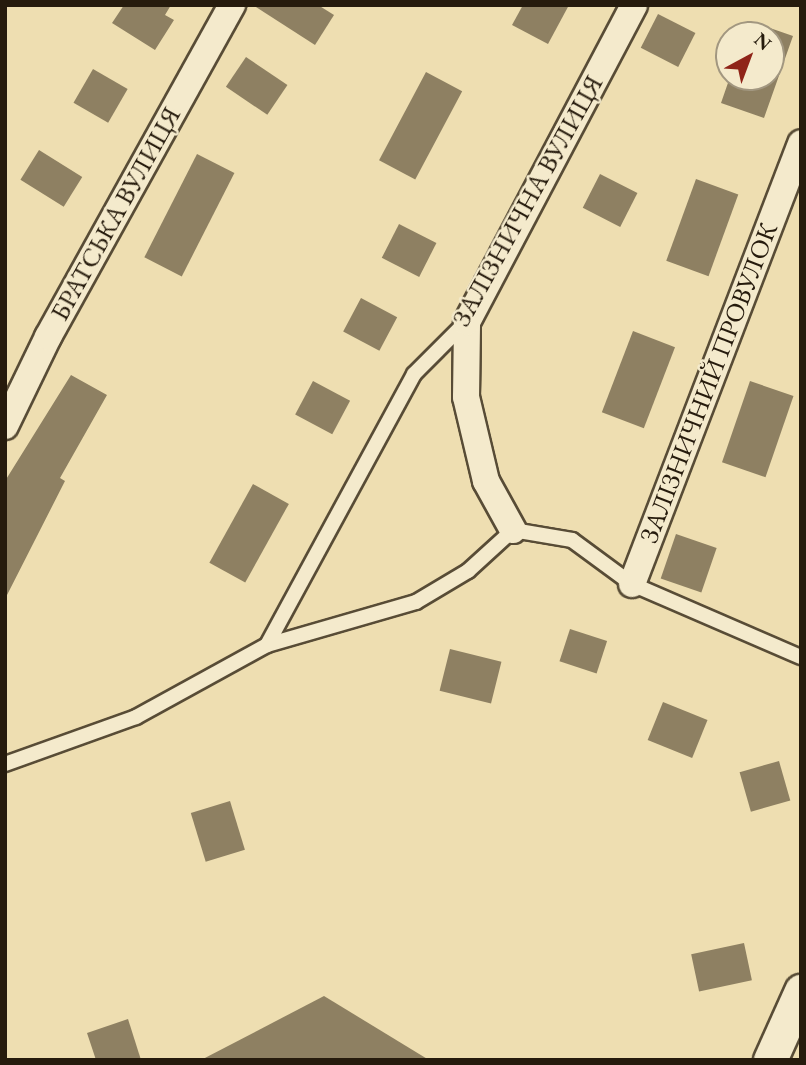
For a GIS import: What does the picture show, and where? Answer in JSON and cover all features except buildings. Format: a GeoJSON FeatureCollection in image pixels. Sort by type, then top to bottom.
{"type":"FeatureCollection","features":[{"type":"Feature","properties":{"kind":"street","name":"БРАТСЬКА ВУЛИЦЯ"},"geometry":{"type":"LineString","coordinates":[[5,426],[232,5]]}},
{"type":"Feature","properties":{"kind":"street","name":"ЗАЛІЗНИЧНА ВУЛИЦЯ"},"geometry":{"type":"LineString","coordinates":[[467,322],[634,5]]}},
{"type":"Feature","properties":{"kind":"street","name":"ЗАЛІЗНИЧНИЙ ПРОВУЛОК"},"geometry":{"type":"LineString","coordinates":[[632,584],[801,143]]}},
{"type":"Feature","properties":{"kind":"street"},"geometry":{"type":"LineString","coordinates":[[467,322],[466,397],[486,481],[513,530]]}},
{"type":"Feature","properties":{"kind":"street"},"geometry":{"type":"LineString","coordinates":[[769,1060],[801,991]]}},
{"type":"Feature","properties":{"kind":"lane","name":"ЗАЛІЗНИЧНА ВУЛИЦЯ"},"geometry":{"type":"LineString","coordinates":[[267,645],[415,374],[467,322]]}},
{"type":"Feature","properties":{"kind":"lane"},"geometry":{"type":"LineString","coordinates":[[5,764],[136,718],[267,645],[416,602],[468,571],[513,530],[572,540],[632,584],[801,657]]}}]}
